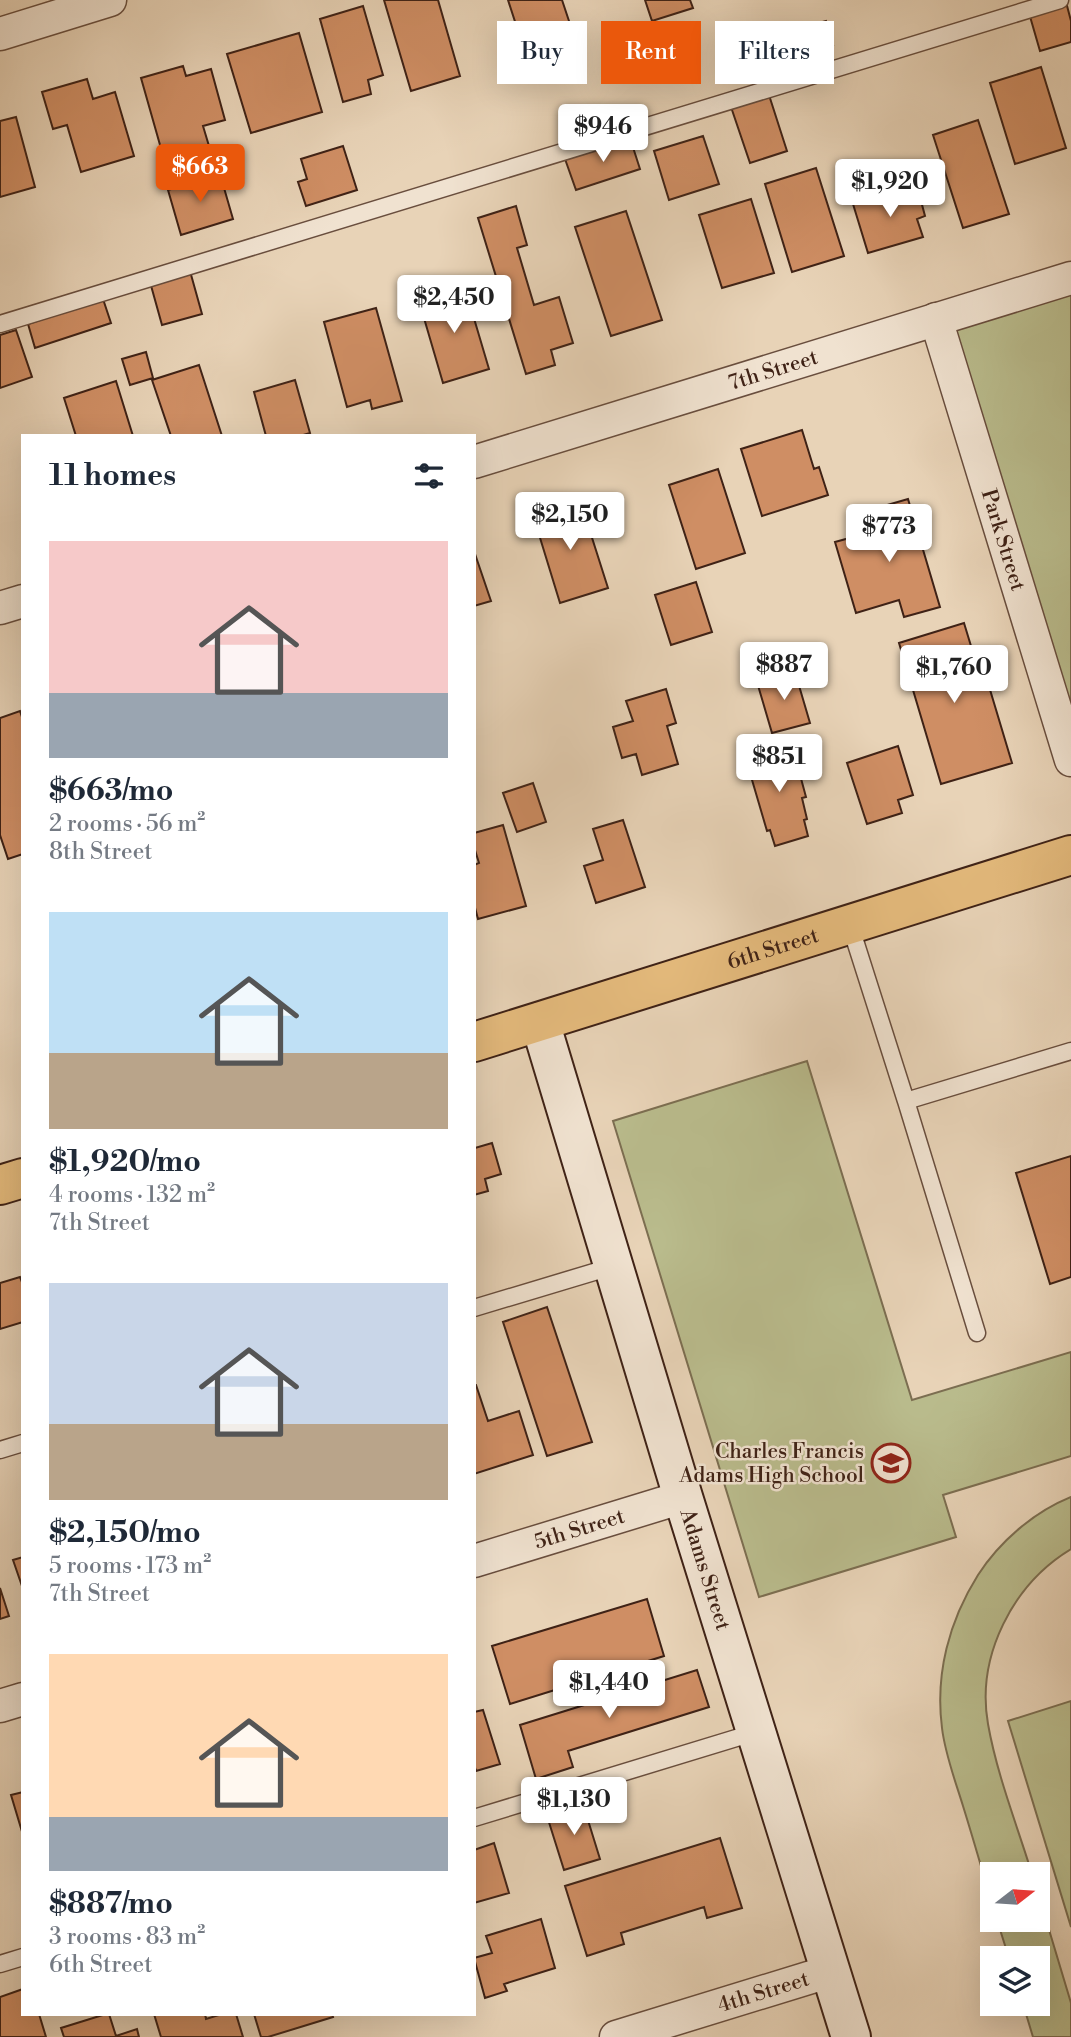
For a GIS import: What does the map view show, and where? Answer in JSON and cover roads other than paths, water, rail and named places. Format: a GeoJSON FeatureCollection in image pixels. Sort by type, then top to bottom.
{"type":"FeatureCollection","features":[{"type":"Feature","properties":{"kind":"main road","name":"6th Street"},"geometry":{"type":"LineString","coordinates":[[476,1041],[1071,855]]}},
{"type":"Feature","properties":{"kind":"main road"},"geometry":{"type":"LineString","coordinates":[[0,1185],[21,1179]]}},
{"type":"Feature","properties":{"kind":"street"},"geometry":{"type":"LineString","coordinates":[[0,34],[110,0]]}},
{"type":"Feature","properties":{"kind":"street","name":"7th Street"},"geometry":{"type":"LineString","coordinates":[[476,461],[1071,278]]}},
{"type":"Feature","properties":{"kind":"street","name":"Park Street"},"geometry":{"type":"LineString","coordinates":[[936,319],[1071,760]]}},
{"type":"Feature","properties":{"kind":"street"},"geometry":{"type":"LineString","coordinates":[[0,608],[21,602]]}},
{"type":"Feature","properties":{"kind":"street","name":"Adams Street"},"geometry":{"type":"LineString","coordinates":[[540,1022],[683,1497],[851,2037]]}},
{"type":"Feature","properties":{"kind":"street","name":"5th Street"},"geometry":{"type":"LineString","coordinates":[[476,1560],[683,1497]]}},
{"type":"Feature","properties":{"kind":"street"},"geometry":{"type":"LineString","coordinates":[[0,1706],[21,1700]]}},
{"type":"Feature","properties":{"kind":"street","name":"4th Street"},"geometry":{"type":"LineString","coordinates":[[616,2037],[831,1971]]}},
{"type":"Feature","properties":{"kind":"lane"},"geometry":{"type":"LineString","coordinates":[[0,324],[1060,0]]}},
{"type":"Feature","properties":{"kind":"lane"},"geometry":{"type":"LineString","coordinates":[[850,925],[976,1333]]}},
{"type":"Feature","properties":{"kind":"lane"},"geometry":{"type":"LineString","coordinates":[[906,1101],[1071,1051]]}},
{"type":"Feature","properties":{"kind":"lane"},"geometry":{"type":"LineString","coordinates":[[476,1307],[614,1266]]}},
{"type":"Feature","properties":{"kind":"lane"},"geometry":{"type":"LineString","coordinates":[[0,1450],[21,1444]]}},
{"type":"Feature","properties":{"kind":"lane"},"geometry":{"type":"LineString","coordinates":[[476,1817],[757,1732]]}},
{"type":"Feature","properties":{"kind":"lane"},"geometry":{"type":"LineString","coordinates":[[0,1964],[21,1958]]}},
{"type":"Feature","properties":{"kind":"place","name":"Charles Francis Adams High School"},"geometry":{"type":"Point","coordinates":[891,1463]}}]}
